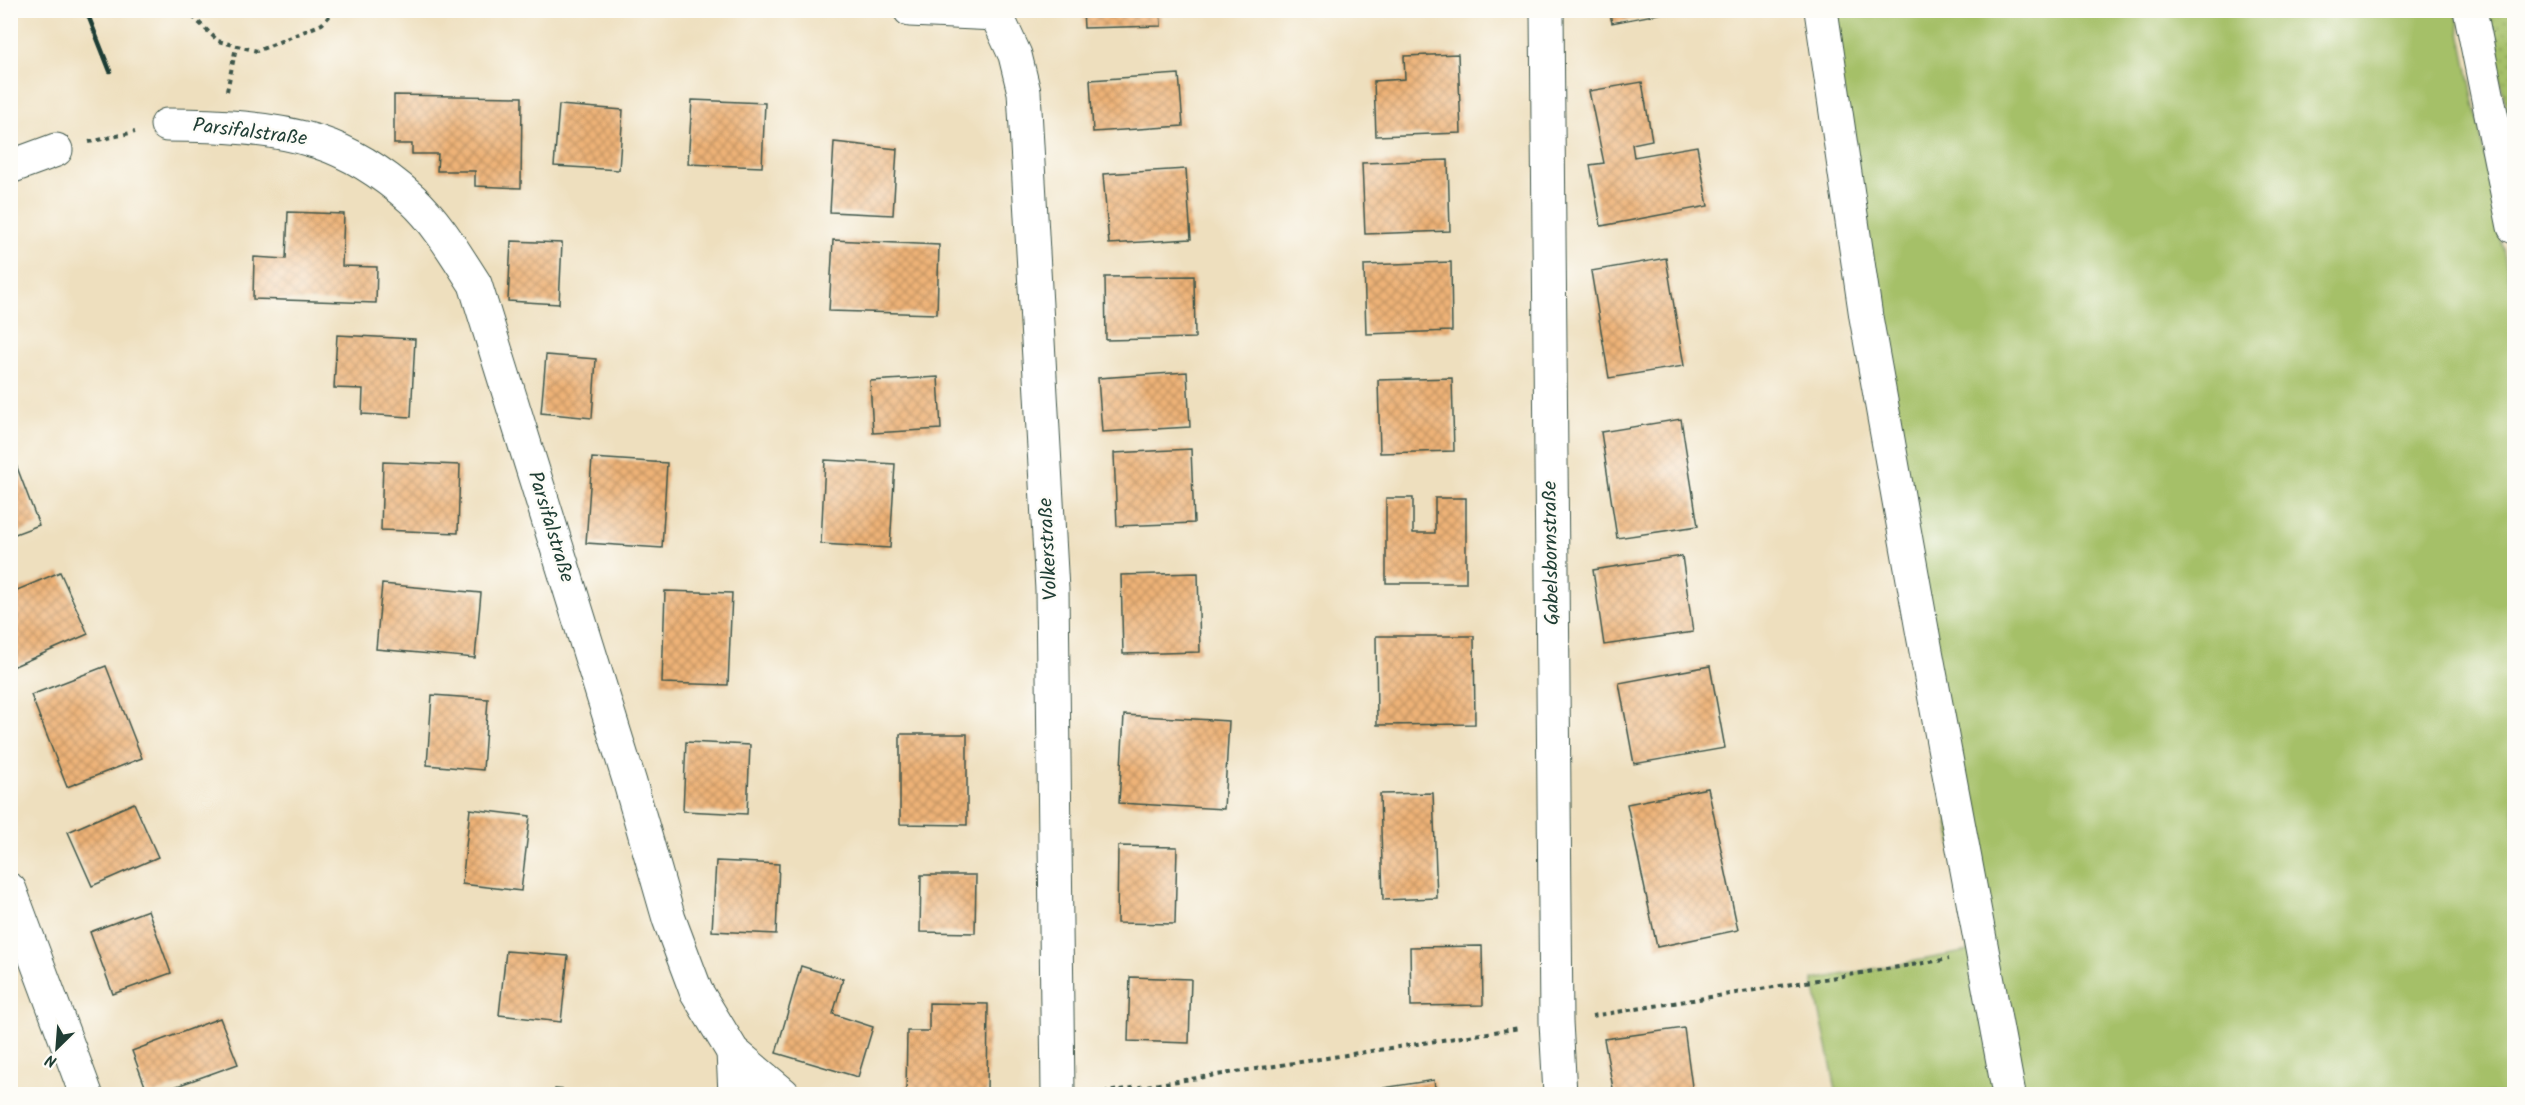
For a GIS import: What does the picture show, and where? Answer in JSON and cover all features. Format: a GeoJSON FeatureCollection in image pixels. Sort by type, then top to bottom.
{"type":"FeatureCollection","features":[{"type":"Feature","properties":{"kind":"street"},"geometry":{"type":"LineString","coordinates":[[910,10],[996,12]]}},
{"type":"Feature","properties":{"kind":"street","name":"Gabelsbornstraße"},"geometry":{"type":"LineString","coordinates":[[1547,10],[1556,1010],[1560,1095]]}},
{"type":"Feature","properties":{"kind":"street"},"geometry":{"type":"LineString","coordinates":[[1821,10],[1866,316],[2009,1095]]}},
{"type":"Feature","properties":{"kind":"street"},"geometry":{"type":"LineString","coordinates":[[2470,10],[2514,227]]}},
{"type":"Feature","properties":{"kind":"street","name":"Volkerstraße"},"geometry":{"type":"LineString","coordinates":[[996,12],[1015,55],[1024,92],[1052,590],[1058,1095]]}},
{"type":"Feature","properties":{"kind":"street","name":"Parsifalstraße"},"geometry":{"type":"LineString","coordinates":[[167,125],[268,131],[319,142],[371,167],[413,200],[447,240],[475,284],[630,783],[669,920],[696,991],[734,1052],[783,1095]]}},
{"type":"Feature","properties":{"kind":"street"},"geometry":{"type":"LineString","coordinates":[[10,167],[56,150]]}},
{"type":"Feature","properties":{"kind":"street"},"geometry":{"type":"LineString","coordinates":[[10,890],[86,1095]]}},
{"type":"Feature","properties":{"kind":"street"},"geometry":{"type":"LineString","coordinates":[[734,1052],[735,1095]]}},
{"type":"Feature","properties":{"kind":"path"},"geometry":{"type":"LineString","coordinates":[[186,10],[218,41],[257,51],[322,24],[335,10]]}},
{"type":"Feature","properties":{"kind":"path"},"geometry":{"type":"LineString","coordinates":[[220,127],[236,46]]}},
{"type":"Feature","properties":{"kind":"path"},"geometry":{"type":"LineString","coordinates":[[56,150],[167,125]]}},
{"type":"Feature","properties":{"kind":"green space"},"geometry":{"type":"Polygon","coordinates":[[[1815,11],[2456,11],[2514,304],[2514,1094],[1837,1094],[1813,980],[1969,951],[1815,11]]]}},
{"type":"Feature","properties":{"kind":"green space"},"geometry":{"type":"Polygon","coordinates":[[[2485,11],[2514,11],[2514,142],[2485,11]]]}},
{"type":"Feature","properties":{"kind":"building"},"geometry":{"type":"Polygon","coordinates":[[[1083,10],[1160,10],[1161,26],[1084,28],[1083,10]]]}},
{"type":"Feature","properties":{"kind":"building"},"geometry":{"type":"Polygon","coordinates":[[[1609,10],[1669,10],[1669,12],[1612,23],[1609,10]]]}},
{"type":"Feature","properties":{"kind":"building"},"geometry":{"type":"Polygon","coordinates":[[[1458,54],[1461,133],[1376,136],[1374,81],[1405,79],[1404,56],[1458,54]]]}},
{"type":"Feature","properties":{"kind":"building"},"geometry":{"type":"Polygon","coordinates":[[[1179,74],[1183,126],[1093,132],[1090,80],[1179,74]]]}},
{"type":"Feature","properties":{"kind":"building"},"geometry":{"type":"Polygon","coordinates":[[[1642,82],[1652,140],[1632,144],[1634,157],[1697,146],[1708,206],[1601,226],[1590,165],[1604,163],[1589,91],[1642,82]]]}},
{"type":"Feature","properties":{"kind":"building"},"geometry":{"type":"Polygon","coordinates":[[[394,95],[522,97],[521,188],[475,186],[475,171],[437,171],[438,154],[412,154],[412,144],[394,144],[394,95]]]}},
{"type":"Feature","properties":{"kind":"building"},"geometry":{"type":"Polygon","coordinates":[[[692,100],[765,103],[762,167],[688,164],[692,100]]]}},
{"type":"Feature","properties":{"kind":"building"},"geometry":{"type":"Polygon","coordinates":[[[559,105],[623,110],[619,170],[554,166],[559,105]]]}},
{"type":"Feature","properties":{"kind":"building"},"geometry":{"type":"Polygon","coordinates":[[[834,142],[897,149],[893,215],[830,212],[834,142]]]}},
{"type":"Feature","properties":{"kind":"building"},"geometry":{"type":"Polygon","coordinates":[[[1448,160],[1450,231],[1365,234],[1362,163],[1448,160]]]}},
{"type":"Feature","properties":{"kind":"building"},"geometry":{"type":"Polygon","coordinates":[[[1186,169],[1191,239],[1109,244],[1103,174],[1186,169]]]}},
{"type":"Feature","properties":{"kind":"building"},"geometry":{"type":"Polygon","coordinates":[[[288,212],[344,214],[342,266],[377,267],[376,303],[253,299],[254,257],[286,259],[288,212]]]}},
{"type":"Feature","properties":{"kind":"building"},"geometry":{"type":"Polygon","coordinates":[[[833,240],[939,245],[937,314],[829,311],[833,240]]]}},
{"type":"Feature","properties":{"kind":"building"},"geometry":{"type":"Polygon","coordinates":[[[511,241],[562,243],[559,304],[508,301],[511,241]]]}},
{"type":"Feature","properties":{"kind":"building"},"geometry":{"type":"Polygon","coordinates":[[[1666,258],[1684,366],[1609,378],[1591,271],[1666,258]]]}},
{"type":"Feature","properties":{"kind":"building"},"geometry":{"type":"Polygon","coordinates":[[[1451,262],[1452,331],[1366,334],[1364,265],[1451,262]]]}},
{"type":"Feature","properties":{"kind":"building"},"geometry":{"type":"Polygon","coordinates":[[[1194,276],[1195,338],[1106,340],[1105,277],[1194,276]]]}},
{"type":"Feature","properties":{"kind":"building"},"geometry":{"type":"Polygon","coordinates":[[[337,335],[415,339],[411,417],[362,414],[363,389],[334,388],[337,335]]]}},
{"type":"Feature","properties":{"kind":"building"},"geometry":{"type":"Polygon","coordinates":[[[546,355],[596,359],[592,418],[541,413],[546,355]]]}},
{"type":"Feature","properties":{"kind":"building"},"geometry":{"type":"Polygon","coordinates":[[[1187,372],[1190,427],[1102,432],[1098,378],[1187,372]]]}},
{"type":"Feature","properties":{"kind":"building"},"geometry":{"type":"Polygon","coordinates":[[[938,377],[941,429],[873,433],[870,381],[938,377]]]}},
{"type":"Feature","properties":{"kind":"building"},"geometry":{"type":"Polygon","coordinates":[[[1452,378],[1454,451],[1380,453],[1378,380],[1452,378]]]}},
{"type":"Feature","properties":{"kind":"building"},"geometry":{"type":"Polygon","coordinates":[[[1681,419],[1698,526],[1617,538],[1601,432],[1681,419]]]}},
{"type":"Feature","properties":{"kind":"building"},"geometry":{"type":"Polygon","coordinates":[[[1191,449],[1194,523],[1117,526],[1114,453],[1191,449]]]}},
{"type":"Feature","properties":{"kind":"building"},"geometry":{"type":"Polygon","coordinates":[[[592,458],[667,463],[662,548],[586,543],[592,458]]]}},
{"type":"Feature","properties":{"kind":"building"},"geometry":{"type":"Polygon","coordinates":[[[825,460],[895,464],[890,548],[821,544],[825,460]]]}},
{"type":"Feature","properties":{"kind":"building"},"geometry":{"type":"Polygon","coordinates":[[[15,462],[39,525],[10,536],[10,464],[15,462]]]}},
{"type":"Feature","properties":{"kind":"building"},"geometry":{"type":"Polygon","coordinates":[[[383,462],[460,465],[458,533],[381,530],[383,462]]]}},
{"type":"Feature","properties":{"kind":"building"},"geometry":{"type":"Polygon","coordinates":[[[1386,498],[1413,498],[1413,533],[1435,533],[1435,498],[1466,498],[1466,583],[1386,583],[1386,498]]]}},
{"type":"Feature","properties":{"kind":"building"},"geometry":{"type":"Polygon","coordinates":[[[1682,556],[1693,632],[1604,645],[1593,570],[1682,556]]]}},
{"type":"Feature","properties":{"kind":"building"},"geometry":{"type":"Polygon","coordinates":[[[60,572],[88,634],[10,668],[10,593],[60,572]]]}},
{"type":"Feature","properties":{"kind":"building"},"geometry":{"type":"Polygon","coordinates":[[[1198,573],[1200,652],[1123,654],[1121,575],[1198,573]]]}},
{"type":"Feature","properties":{"kind":"building"},"geometry":{"type":"Polygon","coordinates":[[[382,584],[481,593],[475,658],[376,649],[382,584]]]}},
{"type":"Feature","properties":{"kind":"building"},"geometry":{"type":"Polygon","coordinates":[[[665,591],[732,593],[728,685],[662,683],[665,591]]]}},
{"type":"Feature","properties":{"kind":"building"},"geometry":{"type":"Polygon","coordinates":[[[1376,636],[1474,636],[1475,724],[1377,725],[1376,636]]]}},
{"type":"Feature","properties":{"kind":"building"},"geometry":{"type":"Polygon","coordinates":[[[106,666],[142,758],[67,787],[31,695],[106,666]]]}},
{"type":"Feature","properties":{"kind":"building"},"geometry":{"type":"Polygon","coordinates":[[[1710,666],[1725,748],[1634,764],[1619,683],[1710,666]]]}},
{"type":"Feature","properties":{"kind":"building"},"geometry":{"type":"Polygon","coordinates":[[[432,695],[488,699],[483,770],[427,765],[432,695]]]}},
{"type":"Feature","properties":{"kind":"building"},"geometry":{"type":"Polygon","coordinates":[[[1124,715],[1229,721],[1224,809],[1119,803],[1124,715]]]}},
{"type":"Feature","properties":{"kind":"building"},"geometry":{"type":"Polygon","coordinates":[[[900,734],[967,734],[967,825],[900,824],[900,734]]]}},
{"type":"Feature","properties":{"kind":"building"},"geometry":{"type":"Polygon","coordinates":[[[686,742],[750,745],[747,814],[683,811],[686,742]]]}},
{"type":"Feature","properties":{"kind":"building"},"geometry":{"type":"Polygon","coordinates":[[[1708,788],[1738,930],[1657,947],[1627,804],[1708,788]]]}},
{"type":"Feature","properties":{"kind":"building"},"geometry":{"type":"Polygon","coordinates":[[[1433,793],[1437,898],[1383,900],[1380,794],[1433,793]]]}},
{"type":"Feature","properties":{"kind":"building"},"geometry":{"type":"Polygon","coordinates":[[[134,803],[158,857],[92,886],[68,832],[134,803]]]}},
{"type":"Feature","properties":{"kind":"building"},"geometry":{"type":"Polygon","coordinates":[[[470,809],[530,816],[521,891],[462,884],[470,809]]]}},
{"type":"Feature","properties":{"kind":"building"},"geometry":{"type":"Polygon","coordinates":[[[1118,846],[1177,847],[1175,924],[1117,923],[1118,846]]]}},
{"type":"Feature","properties":{"kind":"building"},"geometry":{"type":"Polygon","coordinates":[[[716,861],[779,864],[776,934],[712,931],[716,861]]]}},
{"type":"Feature","properties":{"kind":"building"},"geometry":{"type":"Polygon","coordinates":[[[921,875],[976,875],[975,933],[920,932],[921,875]]]}},
{"type":"Feature","properties":{"kind":"building"},"geometry":{"type":"Polygon","coordinates":[[[148,910],[171,973],[113,994],[90,932],[148,910]]]}},
{"type":"Feature","properties":{"kind":"building"},"geometry":{"type":"Polygon","coordinates":[[[1482,946],[1483,1005],[1411,1006],[1410,947],[1482,946]]]}},
{"type":"Feature","properties":{"kind":"building"},"geometry":{"type":"Polygon","coordinates":[[[506,951],[568,956],[561,1022],[499,1015],[506,951]]]}},
{"type":"Feature","properties":{"kind":"building"},"geometry":{"type":"Polygon","coordinates":[[[801,966],[843,979],[833,1014],[873,1027],[858,1077],[776,1053],[801,966]]]}},
{"type":"Feature","properties":{"kind":"building"},"geometry":{"type":"Polygon","coordinates":[[[1130,977],[1191,979],[1189,1043],[1128,1041],[1130,977]]]}},
{"type":"Feature","properties":{"kind":"building"},"geometry":{"type":"Polygon","coordinates":[[[929,1003],[988,1004],[987,1094],[906,1094],[907,1031],[929,1031],[929,1003]]]}},
{"type":"Feature","properties":{"kind":"building"},"geometry":{"type":"Polygon","coordinates":[[[220,1018],[238,1064],[155,1094],[148,1094],[132,1051],[220,1018]]]}},
{"type":"Feature","properties":{"kind":"building"},"geometry":{"type":"Polygon","coordinates":[[[1684,1028],[1693,1094],[1614,1094],[1604,1039],[1684,1028]]]}},
{"type":"Feature","properties":{"kind":"building"},"geometry":{"type":"Polygon","coordinates":[[[1434,1080],[1436,1094],[1358,1094],[1357,1092],[1434,1080]]]}},
{"type":"Feature","properties":{"kind":"building"},"geometry":{"type":"Polygon","coordinates":[[[555,1089],[601,1093],[601,1094],[555,1094],[555,1089]]]}},
{"type":"Feature","properties":{"kind":"railway"},"geometry":{"type":"LineString","coordinates":[[86,10],[110,71]]}}]}
